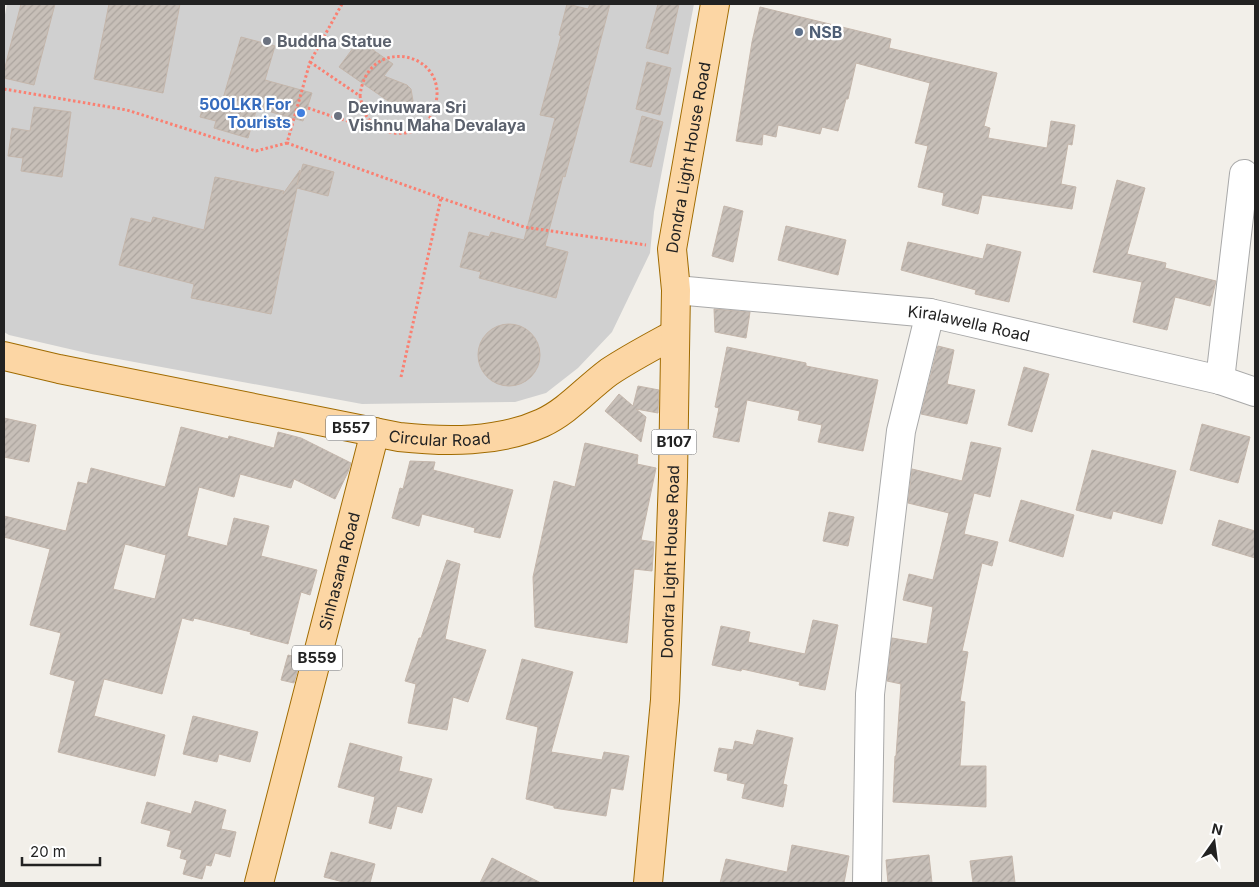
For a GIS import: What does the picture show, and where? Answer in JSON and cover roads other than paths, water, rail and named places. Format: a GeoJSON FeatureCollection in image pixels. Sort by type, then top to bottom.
{"type":"FeatureCollection","features":[{"type":"Feature","properties":{"kind":"main road","name":"Dondra Light House Road"},"geometry":{"type":"LineString","coordinates":[[648,883],[665,700],[673,477],[676,290],[672,249],[715,4]]}},
{"type":"Feature","properties":{"kind":"main road","name":"Circular Road"},"geometry":{"type":"LineString","coordinates":[[4,356],[58,369],[399,437],[425,440],[462,440],[489,438],[542,423],[609,373],[675,334]]}},
{"type":"Feature","properties":{"kind":"main road","name":"Sinhasana Road"},"geometry":{"type":"LineString","coordinates":[[259,883],[374,432]]}},
{"type":"Feature","properties":{"kind":"street"},"geometry":{"type":"LineString","coordinates":[[1220,380],[1244,174]]}},
{"type":"Feature","properties":{"kind":"street","name":"Kiralawella Road"},"geometry":{"type":"LineString","coordinates":[[676,290],[930,313],[1220,380],[1255,392]]}},
{"type":"Feature","properties":{"kind":"street"},"geometry":{"type":"LineString","coordinates":[[867,883],[870,694],[901,430],[930,313]]}},
{"type":"Feature","properties":{"kind":"place","name":"NSB"},"geometry":{"type":"Point","coordinates":[799,32]}},
{"type":"Feature","properties":{"kind":"place","name":"Buddha Statue"},"geometry":{"type":"Point","coordinates":[267,41]}},
{"type":"Feature","properties":{"kind":"place","name":"500LKR For Tourists"},"geometry":{"type":"Point","coordinates":[301,113]}},
{"type":"Feature","properties":{"kind":"place","name":"Devinuwara Sri Vishnu Maha Devalaya"},"geometry":{"type":"Point","coordinates":[338,116]}}]}
